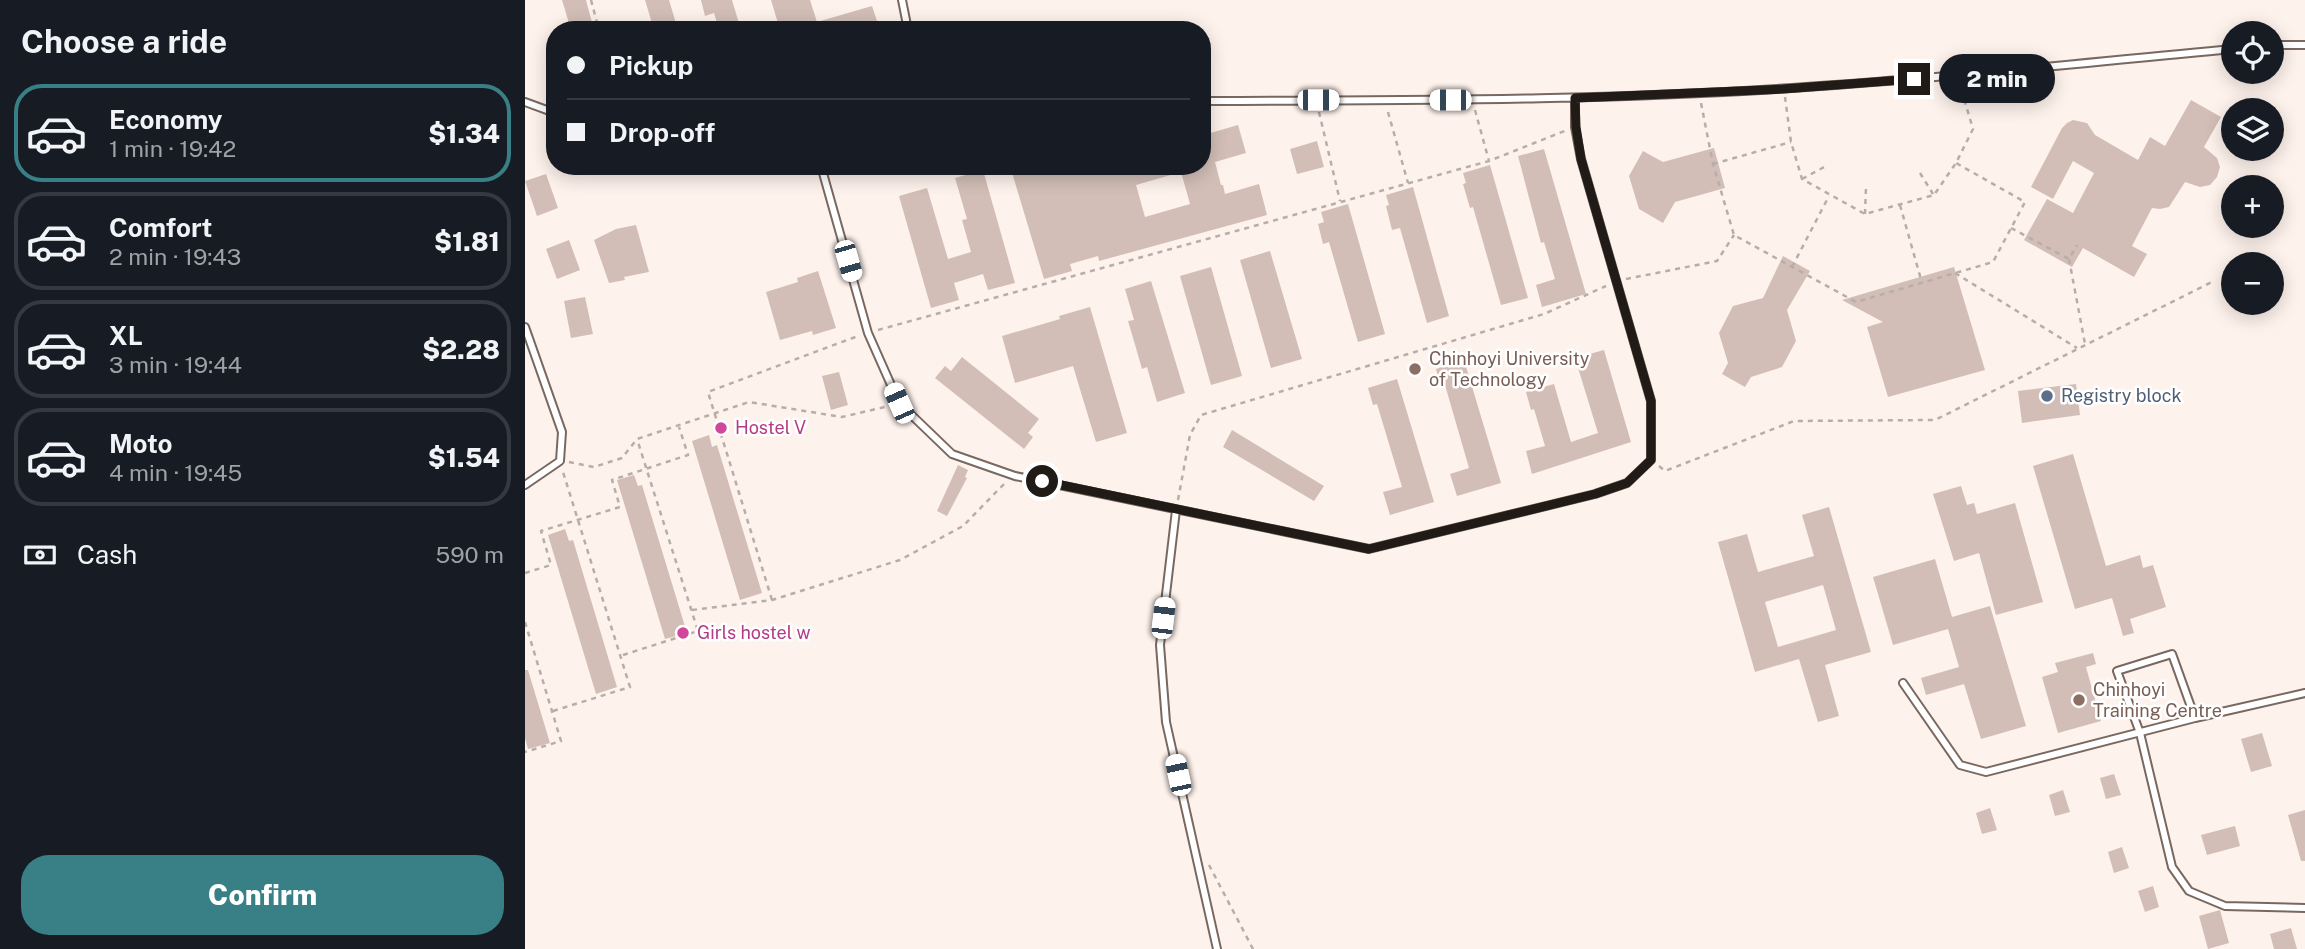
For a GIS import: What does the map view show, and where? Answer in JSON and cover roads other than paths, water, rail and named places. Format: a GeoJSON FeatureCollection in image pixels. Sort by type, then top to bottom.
{"type":"FeatureCollection","features":[{"type":"Feature","properties":{"kind":"lane"},"geometry":{"type":"LineString","coordinates":[[902,0],[906,21]]}},
{"type":"Feature","properties":{"kind":"lane"},"geometry":{"type":"LineString","coordinates":[[2284,46],[2305,46]]}},
{"type":"Feature","properties":{"kind":"lane"},"geometry":{"type":"LineString","coordinates":[[1211,101],[1575,98],[1783,89],[2221,50]]}},
{"type":"Feature","properties":{"kind":"lane"},"geometry":{"type":"LineString","coordinates":[[823,175],[867,333],[899,403],[952,454],[1015,476],[1369,549],[1595,494],[1627,483],[1651,460],[1651,401],[1581,159],[1575,98]]}},
{"type":"Feature","properties":{"kind":"lane"},"geometry":{"type":"LineString","coordinates":[[525,102],[546,110]]}},
{"type":"Feature","properties":{"kind":"lane"},"geometry":{"type":"LineString","coordinates":[[525,327],[562,432],[560,461],[525,485]]}},
{"type":"Feature","properties":{"kind":"lane"},"geometry":{"type":"LineString","coordinates":[[1176,510],[1160,645],[1166,722],[1217,949]]}},
{"type":"Feature","properties":{"kind":"lane"},"geometry":{"type":"LineString","coordinates":[[2195,718],[2172,654],[2117,671],[2140,733],[2172,867],[2189,891],[2225,906],[2305,908]]}},
{"type":"Feature","properties":{"kind":"lane"},"geometry":{"type":"LineString","coordinates":[[1903,683],[1960,765],[1986,772],[2195,718],[2305,693]]}},
{"type":"Feature","properties":{"kind":"place","name":"Chinhoyi University of Technology"},"geometry":{"type":"Point","coordinates":[1415,369]}},
{"type":"Feature","properties":{"kind":"place","name":"Registry block"},"geometry":{"type":"Point","coordinates":[2047,396]}},
{"type":"Feature","properties":{"kind":"place","name":"Hostel V"},"geometry":{"type":"Point","coordinates":[721,428]}},
{"type":"Feature","properties":{"kind":"place","name":"Girls hostel w"},"geometry":{"type":"Point","coordinates":[683,633]}},
{"type":"Feature","properties":{"kind":"place","name":"Chinhoyi Training Centre"},"geometry":{"type":"Point","coordinates":[2079,700]}}]}
